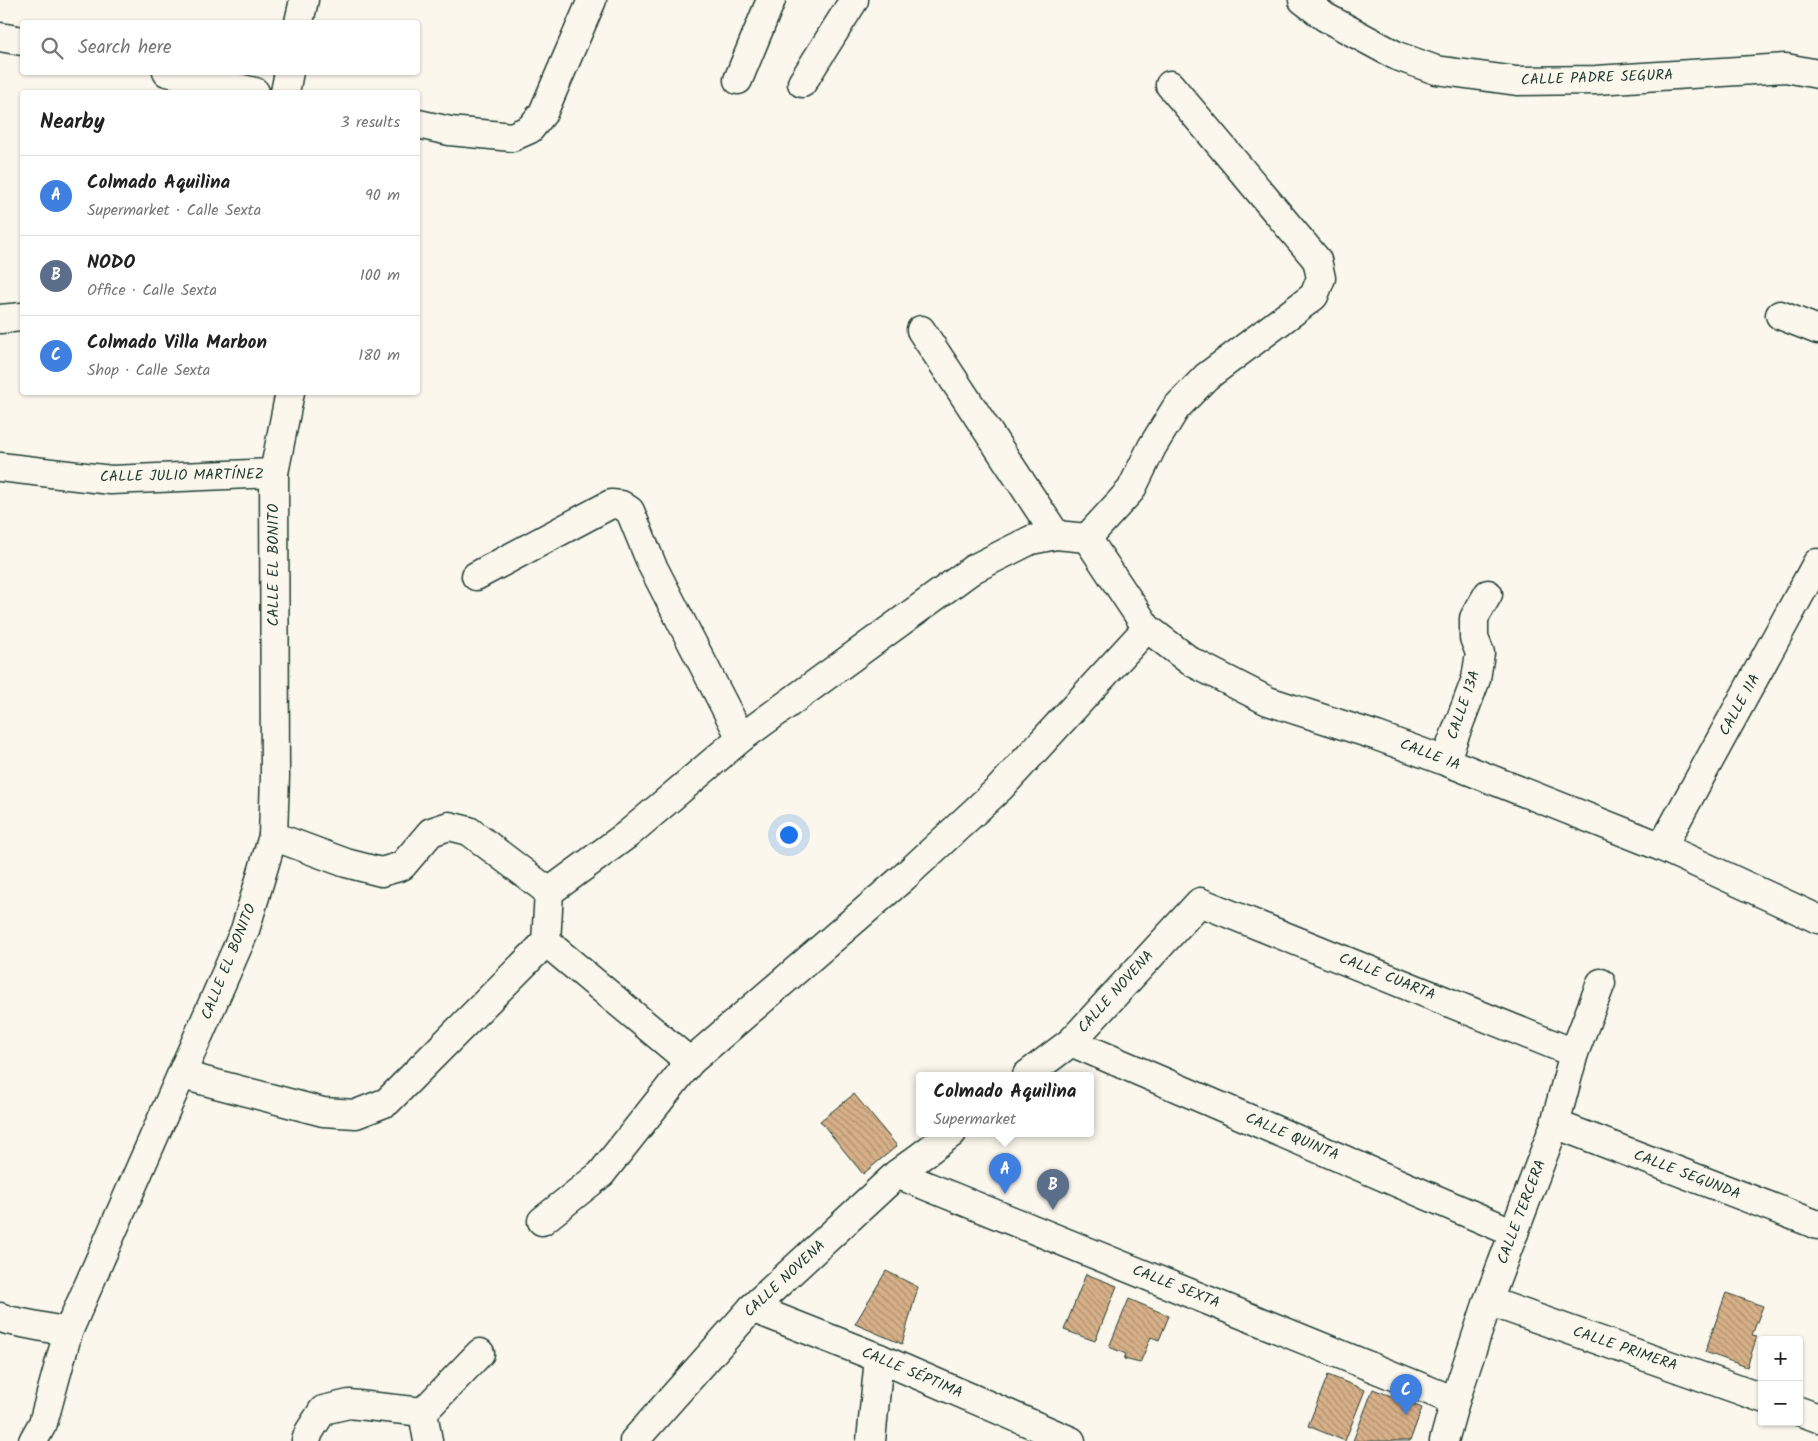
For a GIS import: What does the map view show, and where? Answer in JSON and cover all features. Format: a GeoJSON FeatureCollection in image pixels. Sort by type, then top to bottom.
{"type":"FeatureCollection","features":[{"type":"Feature","properties":{"kind":"street"},"geometry":{"type":"LineString","coordinates":[[299,20],[304,0]]}},
{"type":"Feature","properties":{"kind":"street"},"geometry":{"type":"LineString","coordinates":[[420,124],[450,131],[512,137],[530,129],[543,113],[592,0]]}},
{"type":"Feature","properties":{"kind":"street"},"geometry":{"type":"LineString","coordinates":[[738,80],[771,0]]}},
{"type":"Feature","properties":{"kind":"street"},"geometry":{"type":"LineString","coordinates":[[802,84],[854,0]]}},
{"type":"Feature","properties":{"kind":"street","name":"CALLE PADRE SEGURA"},"geometry":{"type":"LineString","coordinates":[[1303,0],[1326,18],[1397,56],[1436,70],[1517,81],[1596,80],[1786,68],[1818,74]]}},
{"type":"Feature","properties":{"kind":"street"},"geometry":{"type":"LineString","coordinates":[[0,37],[20,41]]}},
{"type":"Feature","properties":{"kind":"street"},"geometry":{"type":"LineString","coordinates":[[180,75],[246,90]]}},
{"type":"Feature","properties":{"kind":"street"},"geometry":{"type":"LineString","coordinates":[[285,90],[288,75]]}},
{"type":"Feature","properties":{"kind":"street"},"geometry":{"type":"LineString","coordinates":[[549,892],[628,834],[741,738],[973,569],[1031,540],[1056,535],[1087,538],[1130,490],[1152,447],[1176,408],[1206,377],[1314,296],[1321,278],[1317,260],[1170,84]]}},
{"type":"Feature","properties":{"kind":"street"},"geometry":{"type":"LineString","coordinates":[[1780,315],[1818,330]]}},
{"type":"Feature","properties":{"kind":"street"},"geometry":{"type":"LineString","coordinates":[[0,319],[20,317]]}},
{"type":"Feature","properties":{"kind":"street"},"geometry":{"type":"LineString","coordinates":[[921,330],[1056,535]]}},
{"type":"Feature","properties":{"kind":"street","name":"CALLE EL BONITO"},"geometry":{"type":"LineString","coordinates":[[33,1441],[43,1423],[68,1332],[245,930],[273,836],[275,776],[274,473],[289,395]]}},
{"type":"Feature","properties":{"kind":"street","name":"CALLE JULIO MARTÍNEZ"},"geometry":{"type":"LineString","coordinates":[[0,468],[111,480],[274,473]]}},
{"type":"Feature","properties":{"kind":"street"},"geometry":{"type":"LineString","coordinates":[[476,576],[610,504],[621,505],[630,510],[652,565],[741,738]]}},
{"type":"Feature","properties":{"kind":"street","name":"CALLE 1A"},"geometry":{"type":"LineString","coordinates":[[1087,538],[1147,628],[1190,661],[1268,701],[1377,736],[1445,761],[1662,847],[1818,919]]}},
{"type":"Feature","properties":{"kind":"street","name":"CALLE 11A"},"geometry":{"type":"LineString","coordinates":[[1662,847],[1817,563]]}},
{"type":"Feature","properties":{"kind":"street","name":"CALLE 13A"},"geometry":{"type":"LineString","coordinates":[[1445,761],[1476,679],[1480,653],[1474,638],[1474,618],[1488,594]]}},
{"type":"Feature","properties":{"kind":"street"},"geometry":{"type":"LineString","coordinates":[[542,1221],[601,1174],[690,1062],[904,876],[1000,788],[1147,628]]}},
{"type":"Feature","properties":{"kind":"street"},"geometry":{"type":"LineString","coordinates":[[273,836],[346,863],[381,872],[402,866],[431,832],[449,826],[469,831],[549,892]]}},
{"type":"Feature","properties":{"kind":"street"},"geometry":{"type":"LineString","coordinates":[[182,1075],[323,1112],[356,1114],[387,1102],[546,942],[549,892]]}},
{"type":"Feature","properties":{"kind":"street","name":"CALLE NOVENA"},"geometry":{"type":"LineString","coordinates":[[1031,1072],[1071,1042],[1200,902]]}},
{"type":"Feature","properties":{"kind":"street","name":"CALLE CUARTA"},"geometry":{"type":"LineString","coordinates":[[1200,902],[1574,1053]]}},
{"type":"Feature","properties":{"kind":"street"},"geometry":{"type":"LineString","coordinates":[[546,942],[690,1062]]}},
{"type":"Feature","properties":{"kind":"street","name":"CALLE TERCERA"},"geometry":{"type":"LineString","coordinates":[[1444,1441],[1488,1301],[1555,1124],[1574,1053],[1601,983]]}},
{"type":"Feature","properties":{"kind":"street","name":"CALLE QUINTA"},"geometry":{"type":"LineString","coordinates":[[1071,1042],[1514,1233]]}},
{"type":"Feature","properties":{"kind":"street","name":"CALLE SEGUNDA"},"geometry":{"type":"LineString","coordinates":[[1555,1124],[1818,1225]]}},
{"type":"Feature","properties":{"kind":"street","name":"CALLE NOVENA"},"geometry":{"type":"LineString","coordinates":[[634,1441],[752,1308],[897,1174],[947,1137]]}},
{"type":"Feature","properties":{"kind":"street","name":"CALLE SEXTA"},"geometry":{"type":"LineString","coordinates":[[897,1174],[1455,1401]]}},
{"type":"Feature","properties":{"kind":"street","name":"CALLE PRIMERA"},"geometry":{"type":"LineString","coordinates":[[1488,1301],[1758,1397]]}},
{"type":"Feature","properties":{"kind":"street","name":"CALLE SÉPTIMA"},"geometry":{"type":"LineString","coordinates":[[752,1308],[879,1358],[1071,1441]]}},
{"type":"Feature","properties":{"kind":"street"},"geometry":{"type":"LineString","coordinates":[[0,1317],[68,1332]]}},
{"type":"Feature","properties":{"kind":"street"},"geometry":{"type":"LineString","coordinates":[[423,1412],[480,1352]]}},
{"type":"Feature","properties":{"kind":"street"},"geometry":{"type":"LineString","coordinates":[[871,1441],[879,1358]]}},
{"type":"Feature","properties":{"kind":"street"},"geometry":{"type":"LineString","coordinates":[[306,1441],[309,1432],[323,1410],[349,1404],[423,1412]]}},
{"type":"Feature","properties":{"kind":"street"},"geometry":{"type":"LineString","coordinates":[[423,1412],[428,1441]]}},
{"type":"Feature","properties":{"kind":"street"},"geometry":{"type":"LineString","coordinates":[[1803,1412],[1818,1418]]}},
{"type":"Feature","properties":{"kind":"building"},"geometry":{"type":"Polygon","coordinates":[[[854,1094],[897,1146],[863,1174],[820,1121],[854,1094]]]}},
{"type":"Feature","properties":{"kind":"building"},"geometry":{"type":"Polygon","coordinates":[[[886,1271],[918,1287],[902,1344],[855,1324],[886,1271]]]}},
{"type":"Feature","properties":{"kind":"building"},"geometry":{"type":"Polygon","coordinates":[[[1086,1274],[1117,1286],[1095,1341],[1064,1330],[1086,1274]]]}},
{"type":"Feature","properties":{"kind":"building"},"geometry":{"type":"Polygon","coordinates":[[[1726,1293],[1763,1306],[1752,1335],[1757,1336],[1747,1367],[1705,1352],[1726,1293]]]}},
{"type":"Feature","properties":{"kind":"building"},"geometry":{"type":"Polygon","coordinates":[[[1129,1299],[1169,1316],[1159,1340],[1151,1337],[1140,1363],[1124,1359],[1126,1354],[1109,1347],[1129,1299]]]}},
{"type":"Feature","properties":{"kind":"building"},"geometry":{"type":"Polygon","coordinates":[[[1328,1375],[1365,1390],[1345,1441],[1308,1426],[1328,1375]]]}},
{"type":"Feature","properties":{"kind":"building"},"geometry":{"type":"Polygon","coordinates":[[[1373,1389],[1422,1408],[1410,1441],[1353,1441],[1373,1389]]]}},
{"type":"Feature","properties":{"kind":"place","name":"Colmado Aquilina"},"geometry":{"type":"Point","coordinates":[1005,1194]}},
{"type":"Feature","properties":{"kind":"place","name":"NODO"},"geometry":{"type":"Point","coordinates":[1053,1210]}},
{"type":"Feature","properties":{"kind":"place","name":"Colmado Villa Marbon"},"geometry":{"type":"Point","coordinates":[1406,1415]}}]}
